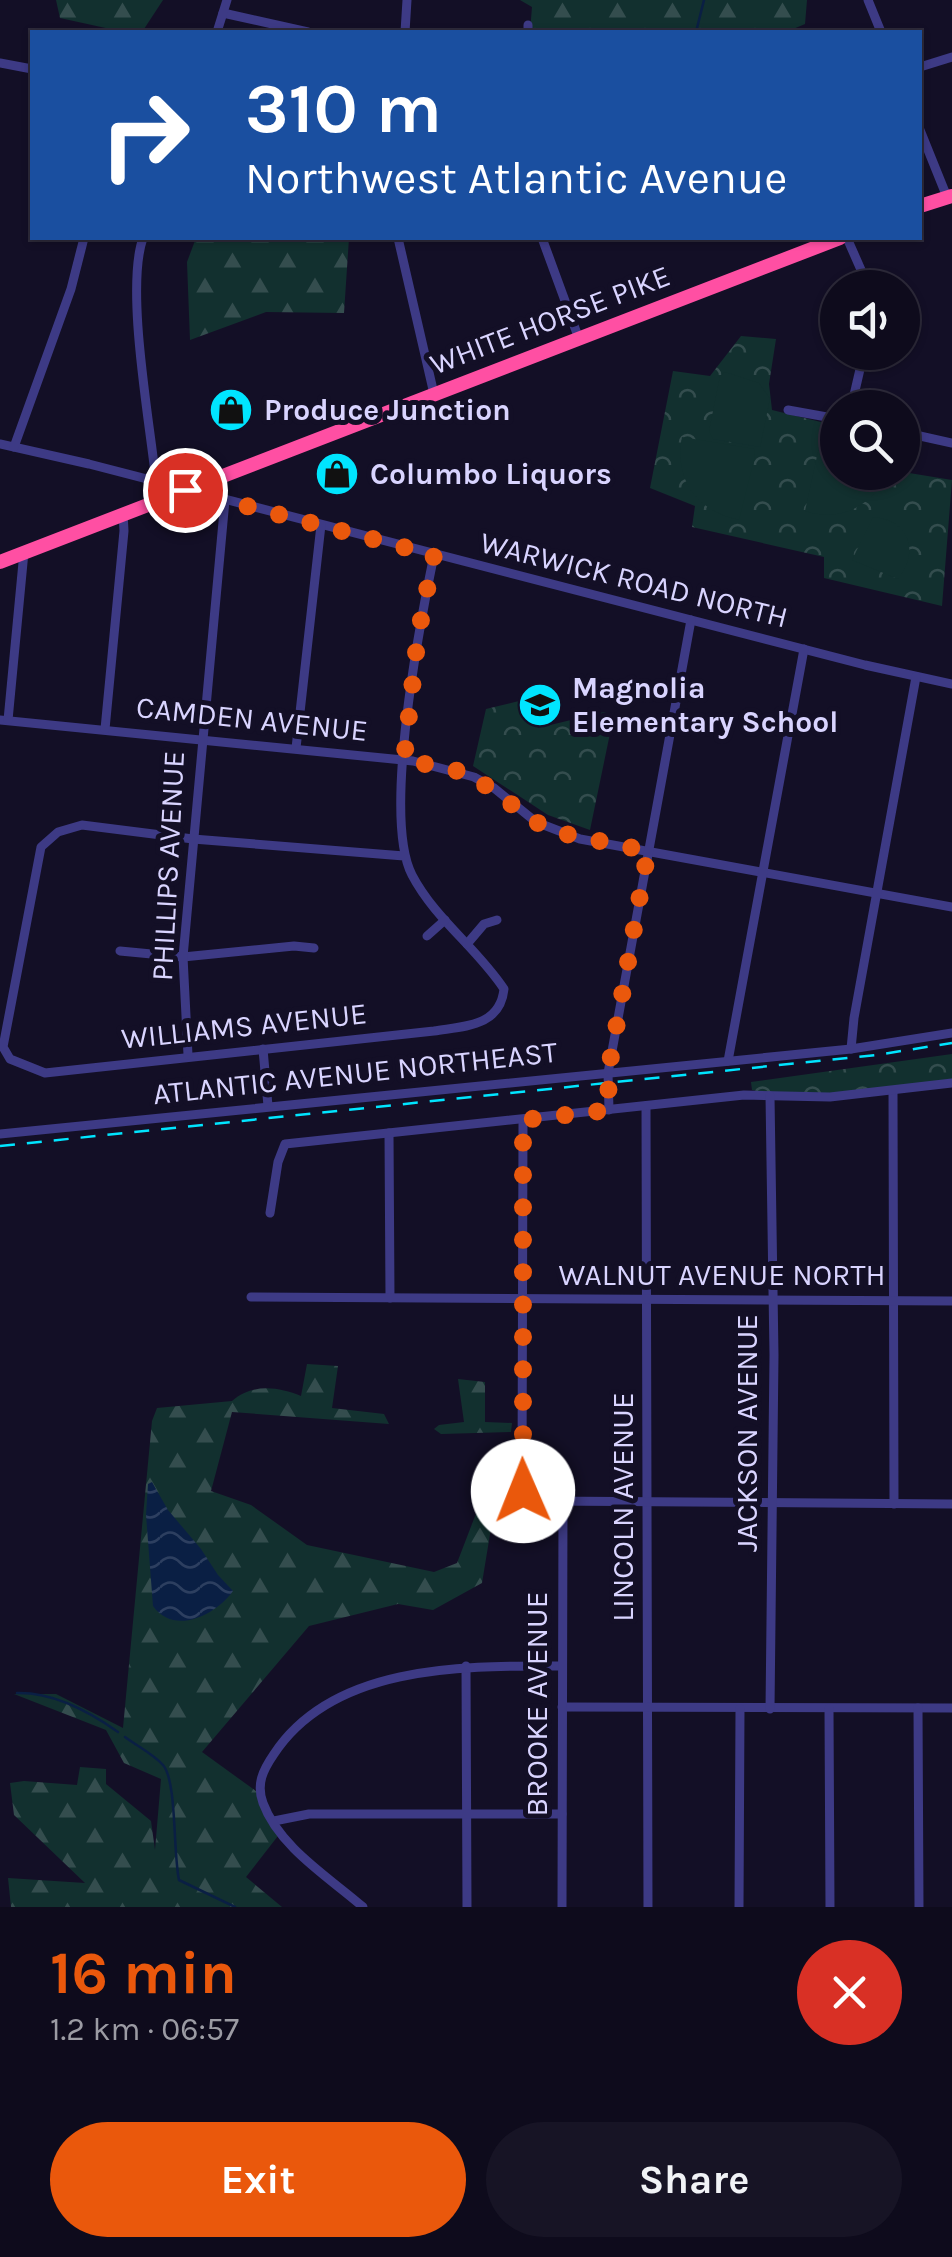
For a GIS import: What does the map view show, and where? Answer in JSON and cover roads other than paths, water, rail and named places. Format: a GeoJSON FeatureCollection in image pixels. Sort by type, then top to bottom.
{"type":"FeatureCollection","features":[{"type":"Feature","properties":{"kind":"highway"},"geometry":{"type":"LineString","coordinates":[[922,205],[949,196]]}},
{"type":"Feature","properties":{"kind":"highway","name":"WHITE HORSE PIKE"},"geometry":{"type":"LineString","coordinates":[[0,562],[831,240]]}},
{"type":"Feature","properties":{"kind":"street"},"geometry":{"type":"LineString","coordinates":[[218,30],[228,0]]}},
{"type":"Feature","properties":{"kind":"street"},"geometry":{"type":"LineString","coordinates":[[406,30],[407,0]]}},
{"type":"Feature","properties":{"kind":"street"},"geometry":{"type":"LineString","coordinates":[[868,0],[880,30]]}},
{"type":"Feature","properties":{"kind":"street"},"geometry":{"type":"LineString","coordinates":[[223,13],[299,30]]}},
{"type":"Feature","properties":{"kind":"street"},"geometry":{"type":"LineString","coordinates":[[922,66],[952,57]]}},
{"type":"Feature","properties":{"kind":"street"},"geometry":{"type":"LineString","coordinates":[[0,63],[30,70]]}},
{"type":"Feature","properties":{"kind":"street"},"geometry":{"type":"LineString","coordinates":[[922,135],[949,196]]}},
{"type":"Feature","properties":{"kind":"street"},"geometry":{"type":"LineString","coordinates":[[14,447],[71,290],[84,240]]}},
{"type":"Feature","properties":{"kind":"street"},"geometry":{"type":"LineString","coordinates":[[142,240],[136,264],[137,297],[156,482]]}},
{"type":"Feature","properties":{"kind":"street"},"geometry":{"type":"LineString","coordinates":[[398,240],[434,394]]}},
{"type":"Feature","properties":{"kind":"street"},"geometry":{"type":"LineString","coordinates":[[543,240],[579,339]]}},
{"type":"Feature","properties":{"kind":"street"},"geometry":{"type":"LineString","coordinates":[[835,240],[856,270]]}},
{"type":"Feature","properties":{"kind":"street"},"geometry":{"type":"LineString","coordinates":[[788,410],[820,416]]}},
{"type":"Feature","properties":{"kind":"street"},"geometry":{"type":"LineString","coordinates":[[920,436],[952,443]]}},
{"type":"Feature","properties":{"kind":"street","name":"WARWICK ROAD NORTH"},"geometry":{"type":"LineString","coordinates":[[0,444],[952,684]]}},
{"type":"Feature","properties":{"kind":"street","name":"PHILLIPS AVENUE"},"geometry":{"type":"LineString","coordinates":[[188,1055],[184,956],[225,500]]}},
{"type":"Feature","properties":{"kind":"street"},"geometry":{"type":"LineString","coordinates":[[105,730],[123,513]]}},
{"type":"Feature","properties":{"kind":"street"},"geometry":{"type":"LineString","coordinates":[[296,748],[321,525]]}},
{"type":"Feature","properties":{"kind":"street"},"geometry":{"type":"LineString","coordinates":[[4,720],[24,552]]}},
{"type":"Feature","properties":{"kind":"street"},"geometry":{"type":"LineString","coordinates":[[434,555],[418,635],[404,760],[404,856],[412,875],[467,944],[484,924],[497,920]]}},
{"type":"Feature","properties":{"kind":"street"},"geometry":{"type":"LineString","coordinates":[[609,1110],[608,1073],[691,620]]}},
{"type":"Feature","properties":{"kind":"street"},"geometry":{"type":"LineString","coordinates":[[728,1061],[804,649]]}},
{"type":"Feature","properties":{"kind":"street"},"geometry":{"type":"LineString","coordinates":[[851,1049],[916,677]]}},
{"type":"Feature","properties":{"kind":"street","name":"CAMDEN AVENUE"},"geometry":{"type":"LineString","coordinates":[[4,720],[296,748],[452,769],[474,777],[556,832],[952,907]]}},
{"type":"Feature","properties":{"kind":"street","name":"WILLIAMS AVENUE"},"geometry":{"type":"LineString","coordinates":[[193,839],[82,826],[62,831],[41,847],[7,1020],[4,1047],[8,1056],[28,1068],[46,1072],[483,1023],[496,1012],[504,989],[467,944]]}},
{"type":"Feature","properties":{"kind":"street"},"geometry":{"type":"LineString","coordinates":[[193,839],[404,856]]}},
{"type":"Feature","properties":{"kind":"street"},"geometry":{"type":"LineString","coordinates":[[427,936],[445,920]]}},
{"type":"Feature","properties":{"kind":"street"},"geometry":{"type":"LineString","coordinates":[[120,951],[184,956],[294,946],[314,948]]}},
{"type":"Feature","properties":{"kind":"street","name":"ATLANTIC AVENUE NORTHEAST"},"geometry":{"type":"LineString","coordinates":[[0,1134],[851,1049],[952,1033]]}},
{"type":"Feature","properties":{"kind":"street"},"geometry":{"type":"LineString","coordinates":[[263,1049],[268,1106]]}},
{"type":"Feature","properties":{"kind":"street"},"geometry":{"type":"LineString","coordinates":[[270,1213],[278,1162],[285,1144],[744,1094],[798,1099],[952,1083]]}},
{"type":"Feature","properties":{"kind":"street"},"geometry":{"type":"LineString","coordinates":[[893,1091],[894,1504]]}},
{"type":"Feature","properties":{"kind":"street","name":"JACKSON AVENUE"},"geometry":{"type":"LineString","coordinates":[[770,1096],[774,1300],[770,1709]]}},
{"type":"Feature","properties":{"kind":"street","name":"LINCOLN AVENUE"},"geometry":{"type":"LineString","coordinates":[[646,1106],[648,1907]]}},
{"type":"Feature","properties":{"kind":"street"},"geometry":{"type":"LineString","coordinates":[[523,1120],[524,1492],[534,1499],[563,1502],[952,1504]]}},
{"type":"Feature","properties":{"kind":"street"},"geometry":{"type":"LineString","coordinates":[[389,1133],[390,1298]]}},
{"type":"Feature","properties":{"kind":"street","name":"WALNUT AVENUE NORTH"},"geometry":{"type":"LineString","coordinates":[[251,1297],[952,1302]]}},
{"type":"Feature","properties":{"kind":"street","name":"BROOKE AVENUE"},"geometry":{"type":"LineString","coordinates":[[562,1907],[563,1502]]}},
{"type":"Feature","properties":{"kind":"street"},"geometry":{"type":"LineString","coordinates":[[466,1666],[467,1907]]}},
{"type":"Feature","properties":{"kind":"street"},"geometry":{"type":"LineString","coordinates":[[364,1907],[286,1840],[264,1807],[259,1788],[263,1770],[280,1744],[333,1700],[418,1672],[466,1666],[562,1666]]}},
{"type":"Feature","properties":{"kind":"street"},"geometry":{"type":"LineString","coordinates":[[562,1707],[952,1708]]}},
{"type":"Feature","properties":{"kind":"street"},"geometry":{"type":"LineString","coordinates":[[918,1708],[918,1907]]}},
{"type":"Feature","properties":{"kind":"street"},"geometry":{"type":"LineString","coordinates":[[829,1709],[830,1907]]}},
{"type":"Feature","properties":{"kind":"street"},"geometry":{"type":"LineString","coordinates":[[739,1907],[740,1710]]}},
{"type":"Feature","properties":{"kind":"street"},"geometry":{"type":"LineString","coordinates":[[274,1821],[309,1814],[562,1814]]}},
{"type":"Feature","properties":{"kind":"water"},"geometry":{"type":"Polygon","coordinates":[[[152,1482],[168,1510],[233,1591],[216,1608],[195,1619],[172,1620],[153,1606],[146,1515],[148,1484],[152,1482]]]}},
{"type":"Feature","properties":{"kind":"waterway"},"geometry":{"type":"LineString","coordinates":[[696,30],[704,0]]}},
{"type":"Feature","properties":{"kind":"waterway"},"geometry":{"type":"LineString","coordinates":[[17,1693],[44,1696],[70,1705],[118,1732]]}},
{"type":"Feature","properties":{"kind":"waterway"},"geometry":{"type":"LineString","coordinates":[[125,1737],[159,1761],[167,1773],[179,1880],[235,1907]]}},
{"type":"Feature","properties":{"kind":"railway"},"geometry":{"type":"LineString","coordinates":[[0,1146],[876,1055],[952,1043]]}},
{"type":"Feature","properties":{"kind":"place","name":"Produce Junction"},"geometry":{"type":"Point","coordinates":[231,410]}},
{"type":"Feature","properties":{"kind":"place","name":"Columbo Liquors"},"geometry":{"type":"Point","coordinates":[337,474]}},
{"type":"Feature","properties":{"kind":"place","name":"Magnolia Elementary School"},"geometry":{"type":"Point","coordinates":[540,705]}}]}
